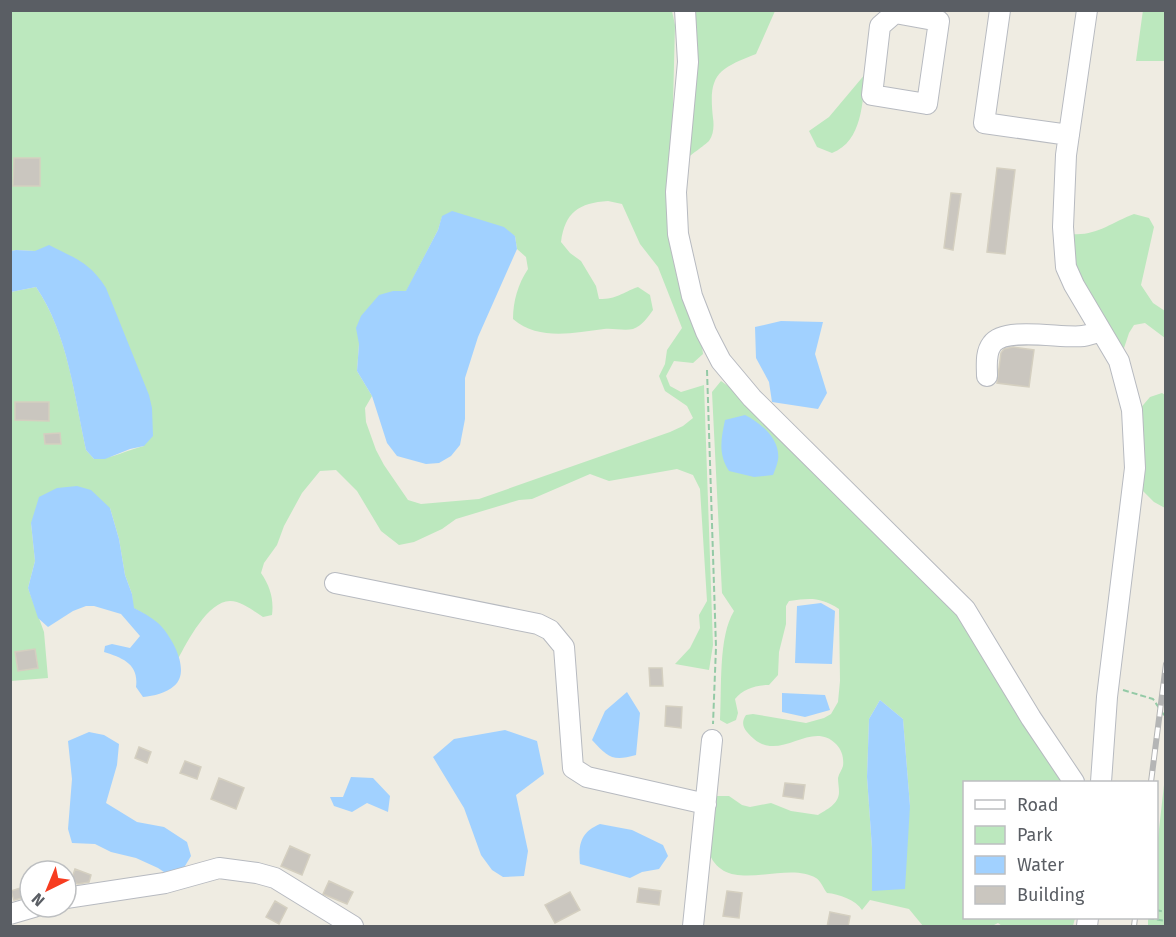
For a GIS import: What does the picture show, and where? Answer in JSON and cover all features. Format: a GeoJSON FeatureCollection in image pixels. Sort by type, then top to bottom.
{"type":"FeatureCollection","features":[{"type":"Feature","properties":{"kind":"street"},"geometry":{"type":"LineString","coordinates":[[685,10],[688,62],[676,192],[678,234],[692,296],[721,361],[752,398],[966,609],[1031,718],[1073,781]]}},
{"type":"Feature","properties":{"kind":"street"},"geometry":{"type":"LineString","coordinates":[[1000,10],[984,123],[1069,135]]}},
{"type":"Feature","properties":{"kind":"street"},"geometry":{"type":"LineString","coordinates":[[1087,10],[1066,155],[1063,227],[1066,267],[1074,285],[1119,361],[1132,410],[1135,468],[1108,688],[1101,781]]}},
{"type":"Feature","properties":{"kind":"street"},"geometry":{"type":"LineString","coordinates":[[895,13],[915,13],[939,21],[927,104],[872,94],[880,26],[895,13]]}},
{"type":"Feature","properties":{"kind":"street"},"geometry":{"type":"LineString","coordinates":[[987,376],[987,352],[993,342],[1004,337],[1046,334],[1083,336],[1101,331]]}},
{"type":"Feature","properties":{"kind":"street"},"geometry":{"type":"LineString","coordinates":[[334,583],[538,624],[550,630],[564,647],[573,768],[587,777],[706,804]]}},
{"type":"Feature","properties":{"kind":"street"},"geometry":{"type":"LineString","coordinates":[[693,927],[712,740]]}},
{"type":"Feature","properties":{"kind":"street"},"geometry":{"type":"LineString","coordinates":[[78,896],[165,884],[219,868],[275,878],[353,927]]}},
{"type":"Feature","properties":{"kind":"path"},"geometry":{"type":"LineString","coordinates":[[707,367],[716,647],[712,740]]}},
{"type":"Feature","properties":{"kind":"path"},"geometry":{"type":"LineString","coordinates":[[1108,688],[1132,691],[1153,699],[1166,718]]}},
{"type":"Feature","properties":{"kind":"green space"},"geometry":{"type":"Polygon","coordinates":[[[1143,10],[1165,11],[1165,61],[1136,61],[1143,10]]]}},
{"type":"Feature","properties":{"kind":"green space"},"geometry":{"type":"Polygon","coordinates":[[[11,11],[672,11],[675,25],[672,144],[666,192],[668,237],[678,282],[703,354],[693,363],[674,361],[666,376],[670,386],[681,392],[704,385],[713,645],[709,670],[675,664],[690,648],[700,628],[699,615],[707,601],[700,489],[693,475],[677,469],[609,481],[590,474],[532,499],[519,500],[456,519],[442,529],[414,542],[399,545],[381,531],[357,491],[336,470],[320,471],[302,493],[284,526],[277,545],[264,563],[261,573],[271,593],[272,615],[263,617],[234,601],[222,603],[206,615],[178,659],[172,642],[162,628],[133,608],[132,594],[125,575],[119,539],[110,508],[31,523],[35,561],[28,588],[44,632],[48,678],[11,681],[11,292],[36,287],[47,305],[63,345],[86,450],[94,459],[101,459],[144,446],[35,251],[11,251],[11,11]],[[608,201],[581,207],[570,216],[566,223],[561,242],[581,261],[596,286],[599,299],[615,297],[638,287],[650,295],[653,310],[642,324],[630,330],[607,329],[557,334],[523,326],[513,319],[513,312],[519,287],[528,269],[526,257],[517,249],[515,236],[442,217],[438,230],[406,292],[393,291],[359,344],[357,371],[372,396],[365,408],[366,422],[384,465],[408,500],[421,504],[479,499],[670,432],[693,418],[687,406],[665,391],[659,376],[665,364],[667,350],[682,328],[658,267],[640,244],[622,204],[608,201]]]}},
{"type":"Feature","properties":{"kind":"green space"},"geometry":{"type":"Polygon","coordinates":[[[687,11],[775,11],[756,54],[733,64],[718,75],[712,92],[712,135],[709,141],[684,161],[687,11]]]}},
{"type":"Feature","properties":{"kind":"green space"},"geometry":{"type":"Polygon","coordinates":[[[866,73],[862,108],[850,140],[832,153],[817,147],[809,131],[829,117],[866,73]]]}},
{"type":"Feature","properties":{"kind":"green space"},"geometry":{"type":"Polygon","coordinates":[[[1134,214],[1149,218],[1154,227],[1141,285],[1153,303],[1165,311],[1165,338],[1145,323],[1134,325],[1122,354],[1078,273],[1074,261],[1072,234],[1097,231],[1134,214]]]}},
{"type":"Feature","properties":{"kind":"green space"},"geometry":{"type":"Polygon","coordinates":[[[721,381],[791,451],[952,601],[1063,781],[963,781],[963,919],[1075,919],[1073,926],[1002,926],[998,923],[992,926],[923,926],[909,909],[870,900],[862,910],[847,898],[827,893],[818,879],[803,873],[741,875],[727,872],[716,864],[708,850],[715,796],[729,796],[742,805],[750,807],[771,803],[791,811],[818,815],[837,800],[838,778],[843,767],[840,749],[828,738],[812,736],[779,746],[770,746],[752,737],[743,724],[746,715],[753,714],[806,723],[831,714],[838,702],[840,681],[839,609],[821,600],[789,601],[786,606],[786,624],[779,652],[778,675],[769,685],[750,688],[738,696],[735,699],[738,713],[736,720],[727,724],[720,720],[721,679],[725,635],[734,611],[722,593],[712,392],[721,381]],[[880,700],[869,719],[867,777],[872,848],[872,891],[910,806],[903,719],[880,700]]]}},
{"type":"Feature","properties":{"kind":"green space"},"geometry":{"type":"Polygon","coordinates":[[[1162,393],[1165,395],[1165,508],[1154,502],[1139,487],[1138,411],[1150,397],[1162,393]]]}},
{"type":"Feature","properties":{"kind":"green space"},"geometry":{"type":"Polygon","coordinates":[[[1165,776],[1165,926],[1148,926],[1148,919],[1158,919],[1158,838],[1165,776]]]}},
{"type":"Feature","properties":{"kind":"water"},"geometry":{"type":"Polygon","coordinates":[[[452,211],[504,227],[515,236],[517,249],[478,337],[465,378],[465,419],[460,445],[451,456],[439,463],[426,464],[397,456],[387,443],[372,396],[357,371],[359,344],[356,328],[361,316],[379,295],[393,291],[406,291],[438,230],[442,216],[452,211]]]}},
{"type":"Feature","properties":{"kind":"water"},"geometry":{"type":"Polygon","coordinates":[[[49,245],[88,266],[106,288],[149,395],[153,436],[144,446],[105,459],[94,459],[86,450],[63,345],[47,305],[36,287],[11,292],[11,251],[35,251],[49,245]]]}},
{"type":"Feature","properties":{"kind":"water"},"geometry":{"type":"Polygon","coordinates":[[[781,321],[823,322],[815,354],[827,393],[818,409],[772,402],[769,382],[756,358],[755,327],[781,321]]]}},
{"type":"Feature","properties":{"kind":"water"},"geometry":{"type":"Polygon","coordinates":[[[745,415],[763,427],[773,439],[778,460],[773,475],[754,477],[729,471],[723,459],[721,446],[725,420],[745,415]]]}},
{"type":"Feature","properties":{"kind":"water"},"geometry":{"type":"Polygon","coordinates":[[[77,486],[91,490],[110,508],[134,608],[158,623],[169,636],[178,653],[181,672],[179,679],[174,686],[164,692],[143,697],[136,687],[132,667],[123,660],[104,652],[105,646],[112,644],[130,648],[140,636],[121,614],[86,606],[73,611],[48,627],[38,618],[28,588],[35,561],[31,523],[39,497],[57,488],[77,486]]]}},
{"type":"Feature","properties":{"kind":"water"},"geometry":{"type":"Polygon","coordinates":[[[821,603],[835,611],[832,664],[795,663],[797,606],[821,603]]]}},
{"type":"Feature","properties":{"kind":"water"},"geometry":{"type":"Polygon","coordinates":[[[627,692],[640,713],[636,755],[616,758],[607,754],[592,740],[605,711],[627,692]]]}},
{"type":"Feature","properties":{"kind":"water"},"geometry":{"type":"Polygon","coordinates":[[[782,693],[825,695],[830,710],[805,717],[782,712],[782,693]]]}},
{"type":"Feature","properties":{"kind":"water"},"geometry":{"type":"Polygon","coordinates":[[[880,700],[903,719],[910,806],[905,889],[872,891],[872,848],[867,777],[869,719],[880,700]]]}},
{"type":"Feature","properties":{"kind":"water"},"geometry":{"type":"Polygon","coordinates":[[[505,730],[537,741],[544,774],[516,795],[528,851],[524,876],[503,877],[492,870],[481,855],[464,808],[433,757],[454,739],[505,730]]]}},
{"type":"Feature","properties":{"kind":"water"},"geometry":{"type":"Polygon","coordinates":[[[89,732],[104,735],[119,744],[117,765],[106,803],[137,822],[164,827],[187,842],[191,856],[182,871],[170,876],[136,858],[111,852],[95,844],[72,843],[68,829],[72,779],[68,741],[89,732]]]}},
{"type":"Feature","properties":{"kind":"water"},"geometry":{"type":"Polygon","coordinates":[[[351,777],[373,778],[390,796],[388,812],[367,803],[352,812],[334,806],[330,797],[343,797],[351,777]]]}},
{"type":"Feature","properties":{"kind":"water"},"geometry":{"type":"Polygon","coordinates":[[[600,824],[632,830],[663,845],[668,856],[659,869],[642,872],[630,878],[580,864],[582,840],[589,831],[600,824]]]}},
{"type":"Feature","properties":{"kind":"building"},"geometry":{"type":"Polygon","coordinates":[[[14,158],[40,158],[40,186],[13,186],[14,158]]]}},
{"type":"Feature","properties":{"kind":"building"},"geometry":{"type":"Polygon","coordinates":[[[997,168],[1015,170],[1005,254],[987,252],[997,168]]]}},
{"type":"Feature","properties":{"kind":"building"},"geometry":{"type":"Polygon","coordinates":[[[951,193],[961,194],[953,250],[944,248],[951,193]]]}},
{"type":"Feature","properties":{"kind":"building"},"geometry":{"type":"Polygon","coordinates":[[[1013,347],[1034,350],[1029,387],[997,383],[1001,353],[1004,349],[1013,347]]]}},
{"type":"Feature","properties":{"kind":"building"},"geometry":{"type":"Polygon","coordinates":[[[15,402],[49,402],[49,421],[15,420],[15,402]]]}},
{"type":"Feature","properties":{"kind":"building"},"geometry":{"type":"Polygon","coordinates":[[[60,433],[61,444],[45,444],[44,434],[60,433]]]}},
{"type":"Feature","properties":{"kind":"building"},"geometry":{"type":"Polygon","coordinates":[[[35,649],[38,668],[18,671],[15,652],[35,649]]]}},
{"type":"Feature","properties":{"kind":"building"},"geometry":{"type":"Polygon","coordinates":[[[649,668],[662,668],[663,686],[650,686],[649,668]]]}},
{"type":"Feature","properties":{"kind":"building"},"geometry":{"type":"Polygon","coordinates":[[[666,706],[682,707],[681,728],[665,726],[666,706]]]}},
{"type":"Feature","properties":{"kind":"building"},"geometry":{"type":"Polygon","coordinates":[[[139,747],[151,752],[147,763],[135,758],[139,747]]]}},
{"type":"Feature","properties":{"kind":"building"},"geometry":{"type":"Polygon","coordinates":[[[185,761],[201,767],[197,779],[180,773],[185,761]]]}},
{"type":"Feature","properties":{"kind":"building"},"geometry":{"type":"Polygon","coordinates":[[[219,778],[244,788],[236,809],[211,799],[219,778]]]}},
{"type":"Feature","properties":{"kind":"building"},"geometry":{"type":"Polygon","coordinates":[[[785,783],[805,785],[803,799],[783,796],[785,783]]]}},
{"type":"Feature","properties":{"kind":"building"},"geometry":{"type":"Polygon","coordinates":[[[290,846],[310,855],[302,875],[281,866],[290,846]]]}},
{"type":"Feature","properties":{"kind":"building"},"geometry":{"type":"Polygon","coordinates":[[[78,870],[91,875],[89,882],[78,884],[78,870]]]}},
{"type":"Feature","properties":{"kind":"building"},"geometry":{"type":"Polygon","coordinates":[[[329,881],[353,892],[347,904],[323,894],[329,881]]]}},
{"type":"Feature","properties":{"kind":"building"},"geometry":{"type":"Polygon","coordinates":[[[639,888],[661,891],[659,905],[637,902],[639,888]]]}},
{"type":"Feature","properties":{"kind":"building"},"geometry":{"type":"Polygon","coordinates":[[[18,889],[18,899],[14,900],[11,891],[18,889]]]}},
{"type":"Feature","properties":{"kind":"building"},"geometry":{"type":"Polygon","coordinates":[[[727,891],[742,893],[739,918],[723,916],[727,891]]]}},
{"type":"Feature","properties":{"kind":"building"},"geometry":{"type":"Polygon","coordinates":[[[570,892],[580,910],[555,923],[545,905],[570,892]]]}},
{"type":"Feature","properties":{"kind":"building"},"geometry":{"type":"Polygon","coordinates":[[[275,901],[287,908],[279,924],[266,917],[275,901]]]}},
{"type":"Feature","properties":{"kind":"building"},"geometry":{"type":"Polygon","coordinates":[[[830,912],[850,916],[848,927],[827,927],[830,912]]]}},
{"type":"Feature","properties":{"kind":"railway"},"geometry":{"type":"LineString","coordinates":[[1151,781],[1166,664]]}},
{"type":"Feature","properties":{"kind":"railway"},"geometry":{"type":"LineString","coordinates":[[1134,926],[1135,919]]}}]}
